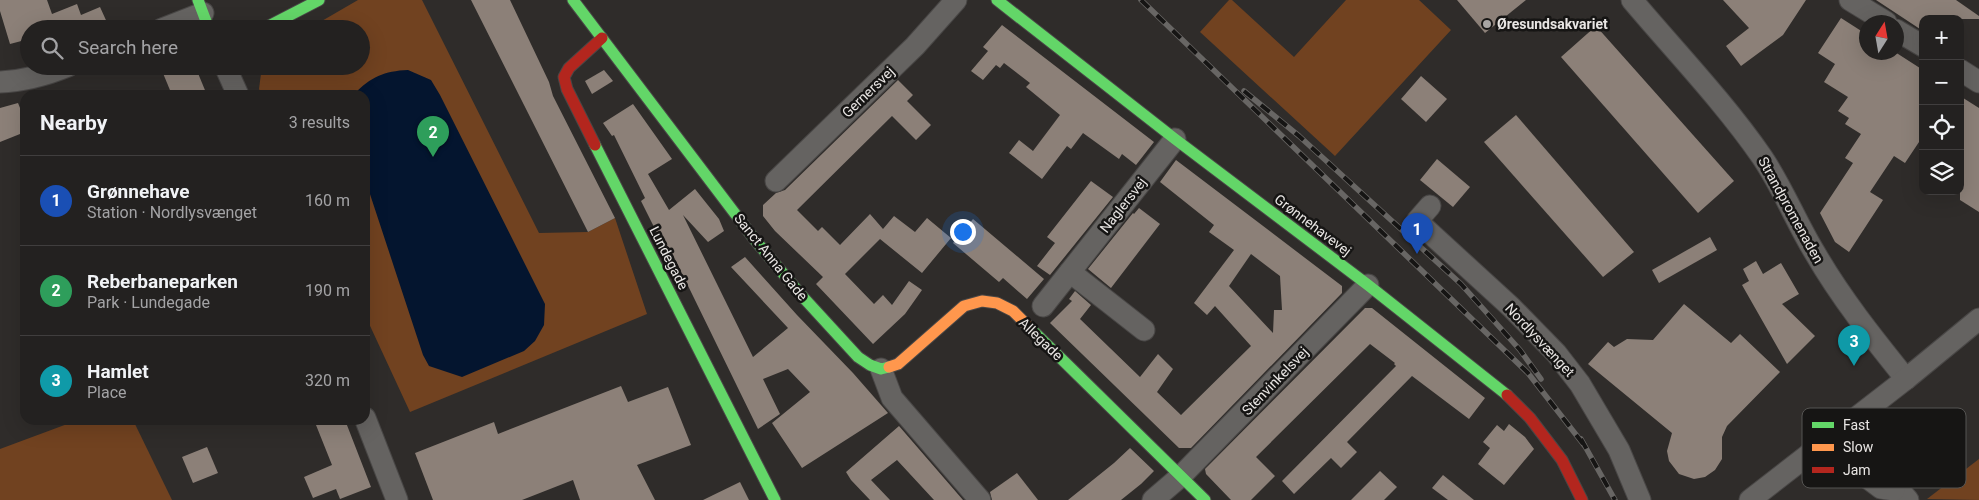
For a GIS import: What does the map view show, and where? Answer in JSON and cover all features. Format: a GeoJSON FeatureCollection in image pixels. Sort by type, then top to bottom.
{"type":"FeatureCollection","features":[{"type":"Feature","properties":{"kind":"street"},"geometry":{"type":"LineString","coordinates":[[280,20],[319,0]]}},
{"type":"Feature","properties":{"kind":"street","name":"Sanct Anna Gade"},"geometry":{"type":"LineString","coordinates":[[573,0],[755,240],[802,296],[858,357],[870,365],[881,368]]}},
{"type":"Feature","properties":{"kind":"street","name":"Gernersvej"},"geometry":{"type":"LineString","coordinates":[[776,181],[915,46],[956,0]]}},
{"type":"Feature","properties":{"kind":"street","name":"Grønnehavevej"},"geometry":{"type":"LineString","coordinates":[[997,0],[1175,139],[1368,285],[1500,389],[1530,418],[1562,460],[1582,500]]}},
{"type":"Feature","properties":{"kind":"street","name":"Strandpromenaden"},"geometry":{"type":"LineString","coordinates":[[1632,0],[1761,156],[1778,182],[1808,242],[1837,291],[1906,378]]}},
{"type":"Feature","properties":{"kind":"street"},"geometry":{"type":"LineString","coordinates":[[1850,0],[1875,15]]}},
{"type":"Feature","properties":{"kind":"street"},"geometry":{"type":"LineString","coordinates":[[187,20],[203,14]]}},
{"type":"Feature","properties":{"kind":"street"},"geometry":{"type":"LineString","coordinates":[[1904,35],[1919,44]]}},
{"type":"Feature","properties":{"kind":"street","name":"Lundegade"},"geometry":{"type":"LineString","coordinates":[[602,38],[569,68],[564,77],[567,90],[775,500]]}},
{"type":"Feature","properties":{"kind":"street"},"geometry":{"type":"LineString","coordinates":[[1964,73],[1979,82]]}},
{"type":"Feature","properties":{"kind":"street"},"geometry":{"type":"LineString","coordinates":[[0,82],[16,82],[46,75]]}},
{"type":"Feature","properties":{"kind":"street"},"geometry":{"type":"LineString","coordinates":[[229,75],[236,90]]}},
{"type":"Feature","properties":{"kind":"street","name":"Naglersvej"},"geometry":{"type":"LineString","coordinates":[[1043,306],[1175,139]]}},
{"type":"Feature","properties":{"kind":"street","name":"Nordlysvænget"},"geometry":{"type":"LineString","coordinates":[[1430,206],[1417,221],[1511,307],[1556,353],[1580,384],[1619,450],[1640,500]]}},
{"type":"Feature","properties":{"kind":"street"},"geometry":{"type":"LineString","coordinates":[[1070,272],[1144,330]]}},
{"type":"Feature","properties":{"kind":"street","name":"Stenvinkelsvej"},"geometry":{"type":"LineString","coordinates":[[1181,476],[1368,285]]}},
{"type":"Feature","properties":{"kind":"street","name":"Allegade"},"geometry":{"type":"LineString","coordinates":[[881,368],[898,364],[964,306],[982,301],[998,303],[1013,312],[1205,500]]}},
{"type":"Feature","properties":{"kind":"street"},"geometry":{"type":"LineString","coordinates":[[1867,408],[1979,319]]}},
{"type":"Feature","properties":{"kind":"street"},"geometry":{"type":"LineString","coordinates":[[881,368],[892,398],[980,500]]}},
{"type":"Feature","properties":{"kind":"street"},"geometry":{"type":"LineString","coordinates":[[368,425],[397,500]]}},
{"type":"Feature","properties":{"kind":"street"},"geometry":{"type":"LineString","coordinates":[[1750,500],[1802,459]]}},
{"type":"Feature","properties":{"kind":"street"},"geometry":{"type":"LineString","coordinates":[[1153,500],[1181,476]]}},
{"type":"Feature","properties":{"kind":"shaded area"},"geometry":{"type":"Polygon","coordinates":[[[358,0],[422,0],[539,233],[588,232],[615,218],[647,314],[410,412],[370,326],[370,90],[259,89],[261,75],[370,75],[370,20],[324,20],[358,0]]]}},
{"type":"Feature","properties":{"kind":"shaded area"},"geometry":{"type":"Polygon","coordinates":[[[1229,0],[1232,0],[1294,57],[1346,0],[1419,0],[1451,30],[1335,156],[1200,32],[1229,0]]]}},
{"type":"Feature","properties":{"kind":"shaded area"},"geometry":{"type":"Polygon","coordinates":[[[65,425],[135,425],[172,500],[0,500],[0,449],[65,425]]]}},
{"type":"Feature","properties":{"kind":"shaded area"},"geometry":{"type":"Polygon","coordinates":[[[1979,459],[1979,500],[1927,499],[1941,488],[1966,488],[1966,469],[1979,459]]]}},
{"type":"Feature","properties":{"kind":"water"},"geometry":{"type":"Polygon","coordinates":[[[408,70],[431,80],[545,304],[544,325],[535,341],[524,351],[462,377],[429,366],[423,355],[370,194],[370,90],[358,90],[372,79],[392,72],[408,70]]]}},
{"type":"Feature","properties":{"kind":"building"},"geometry":{"type":"Polygon","coordinates":[[[0,0],[47,0],[52,14],[77,4],[81,15],[100,7],[106,20],[20,20],[20,41],[10,44],[0,11],[0,0]]]}},
{"type":"Feature","properties":{"kind":"building"},"geometry":{"type":"Polygon","coordinates":[[[471,0],[510,0],[549,82],[553,96],[615,218],[588,232],[471,0]]]}},
{"type":"Feature","properties":{"kind":"building","name":"Øresundsakvariet"},"geometry":{"type":"Polygon","coordinates":[[[1457,0],[1526,0],[1485,33],[1457,0]]]}},
{"type":"Feature","properties":{"kind":"building"},"geometry":{"type":"Polygon","coordinates":[[[1723,0],[1806,0],[1783,35],[1741,66],[1726,46],[1749,28],[1723,0]]]}},
{"type":"Feature","properties":{"kind":"building"},"geometry":{"type":"Polygon","coordinates":[[[1876,0],[1956,0],[1979,16],[1979,19],[1964,19],[1964,15],[1919,15],[1919,28],[1904,18],[1904,15],[1899,15],[1876,0]]]}},
{"type":"Feature","properties":{"kind":"building"},"geometry":{"type":"Polygon","coordinates":[[[1841,18],[1859,30],[1859,60],[1904,60],[1904,58],[1919,67],[1919,142],[1905,163],[1894,156],[1870,192],[1883,200],[1849,252],[1835,242],[1820,213],[1853,163],[1845,158],[1861,134],[1845,124],[1849,118],[1838,111],[1848,97],[1824,82],[1835,64],[1818,53],[1841,18]]]}},
{"type":"Feature","properties":{"kind":"building"},"geometry":{"type":"Polygon","coordinates":[[[1002,25],[1154,142],[1136,165],[1122,154],[1119,159],[1083,133],[1071,149],[1067,146],[1042,179],[1009,153],[1019,140],[1033,151],[1060,115],[1026,87],[1030,83],[1004,63],[1000,68],[996,65],[983,80],[971,71],[988,51],[983,47],[1002,25]]]}},
{"type":"Feature","properties":{"kind":"building"},"geometry":{"type":"Polygon","coordinates":[[[1596,26],[1734,181],[1698,213],[1561,57],[1596,26]]]}},
{"type":"Feature","properties":{"kind":"building"},"geometry":{"type":"Polygon","coordinates":[[[604,70],[613,81],[592,94],[585,81],[604,70]]]}},
{"type":"Feature","properties":{"kind":"building"},"geometry":{"type":"Polygon","coordinates":[[[164,75],[199,75],[205,90],[170,90],[164,75]]]}},
{"type":"Feature","properties":{"kind":"building"},"geometry":{"type":"Polygon","coordinates":[[[1421,76],[1447,99],[1426,122],[1401,99],[1421,76]]]}},
{"type":"Feature","properties":{"kind":"building"},"geometry":{"type":"Polygon","coordinates":[[[898,80],[913,95],[907,101],[931,125],[916,140],[892,116],[797,210],[818,231],[822,227],[840,245],[870,214],[883,229],[894,216],[915,232],[927,218],[951,238],[922,273],[880,239],[845,274],[874,304],[883,295],[892,305],[909,281],[922,290],[905,314],[873,344],[816,284],[823,277],[775,231],[763,216],[763,205],[776,193],[785,190],[898,80]]]}},
{"type":"Feature","properties":{"kind":"building"},"geometry":{"type":"Polygon","coordinates":[[[1964,99],[1979,108],[1979,212],[1960,200],[1960,195],[1964,195],[1964,99]]]}},
{"type":"Feature","properties":{"kind":"building"},"geometry":{"type":"Polygon","coordinates":[[[18,103],[20,108],[20,134],[0,142],[0,108],[18,103]]]}},
{"type":"Feature","properties":{"kind":"building"},"geometry":{"type":"Polygon","coordinates":[[[633,104],[672,159],[648,174],[669,210],[695,189],[719,219],[724,231],[708,242],[683,215],[753,357],[788,328],[731,267],[745,257],[888,413],[802,468],[772,423],[810,392],[788,369],[763,379],[780,414],[758,429],[672,253],[668,255],[641,201],[645,198],[614,135],[612,136],[603,123],[633,104]]]}},
{"type":"Feature","properties":{"kind":"building"},"geometry":{"type":"Polygon","coordinates":[[[1516,115],[1634,252],[1603,277],[1484,142],[1516,115]]]}},
{"type":"Feature","properties":{"kind":"building"},"geometry":{"type":"Polygon","coordinates":[[[1437,159],[1470,187],[1453,207],[1420,180],[1437,159]]]}},
{"type":"Feature","properties":{"kind":"building"},"geometry":{"type":"Polygon","coordinates":[[[1176,160],[1342,286],[1342,293],[1191,448],[1179,448],[1050,323],[1072,301],[1069,299],[1075,291],[1091,305],[1080,319],[1140,377],[1158,354],[1173,369],[1157,392],[1181,415],[1251,346],[1215,306],[1207,315],[1194,303],[1234,250],[1209,232],[1214,225],[1160,182],[1176,160]],[[1251,254],[1229,286],[1273,333],[1274,310],[1282,310],[1280,276],[1251,254]]]}},
{"type":"Feature","properties":{"kind":"building"},"geometry":{"type":"Polygon","coordinates":[[[1091,181],[1113,197],[1050,275],[1037,266],[1055,243],[1047,237],[1091,181]]]}},
{"type":"Feature","properties":{"kind":"building"},"geometry":{"type":"Polygon","coordinates":[[[1139,208],[1160,224],[1111,288],[1088,269],[1139,208]]]}},
{"type":"Feature","properties":{"kind":"building"},"geometry":{"type":"Polygon","coordinates":[[[973,219],[1044,279],[1027,299],[1003,278],[999,282],[953,243],[973,219]]]}},
{"type":"Feature","properties":{"kind":"building"},"geometry":{"type":"Polygon","coordinates":[[[1710,237],[1717,250],[1659,283],[1652,270],[1710,237]]]}},
{"type":"Feature","properties":{"kind":"building"},"geometry":{"type":"Polygon","coordinates":[[[1756,261],[1763,274],[1781,263],[1799,294],[1782,304],[1815,336],[1787,364],[1742,285],[1749,281],[1743,269],[1756,261]]]}},
{"type":"Feature","properties":{"kind":"building"},"geometry":{"type":"Polygon","coordinates":[[[1684,304],[1731,343],[1740,334],[1780,372],[1727,426],[1722,437],[1722,459],[1715,470],[1705,477],[1694,479],[1679,474],[1669,461],[1667,451],[1672,433],[1588,364],[1608,342],[1614,347],[1627,339],[1653,340],[1684,304]]]}},
{"type":"Feature","properties":{"kind":"building"},"geometry":{"type":"Polygon","coordinates":[[[1365,308],[1372,308],[1485,398],[1469,419],[1412,376],[1347,442],[1357,452],[1341,468],[1331,458],[1294,494],[1282,481],[1396,366],[1395,363],[1370,344],[1256,457],[1275,476],[1251,500],[1231,500],[1206,474],[1205,469],[1365,308]]]}},
{"type":"Feature","properties":{"kind":"building"},"geometry":{"type":"Polygon","coordinates":[[[621,386],[628,402],[668,387],[691,445],[637,465],[655,500],[580,500],[573,480],[522,500],[433,500],[415,453],[494,422],[498,434],[621,386]]]}},
{"type":"Feature","properties":{"kind":"building"},"geometry":{"type":"Polygon","coordinates":[[[1509,424],[1525,437],[1534,449],[1504,485],[1478,464],[1490,448],[1483,442],[1497,425],[1504,431],[1509,424]]]}},
{"type":"Feature","properties":{"kind":"building"},"geometry":{"type":"Polygon","coordinates":[[[316,425],[347,425],[371,487],[340,499],[336,489],[313,498],[304,477],[332,465],[316,425]]]}},
{"type":"Feature","properties":{"kind":"building"},"geometry":{"type":"Polygon","coordinates":[[[899,426],[963,500],[934,500],[897,460],[871,480],[890,500],[870,500],[851,480],[846,472],[899,426]]]}},
{"type":"Feature","properties":{"kind":"building"},"geometry":{"type":"Polygon","coordinates":[[[207,447],[218,473],[193,483],[182,457],[207,447]]]}},
{"type":"Feature","properties":{"kind":"building"},"geometry":{"type":"Polygon","coordinates":[[[1130,448],[1154,471],[1141,484],[1121,500],[1068,500],[1114,463],[1130,448]]]}},
{"type":"Feature","properties":{"kind":"building"},"geometry":{"type":"Polygon","coordinates":[[[1380,471],[1397,487],[1384,500],[1351,500],[1380,471]]]}},
{"type":"Feature","properties":{"kind":"building"},"geometry":{"type":"Polygon","coordinates":[[[1017,473],[1038,500],[992,500],[990,492],[1017,473]]]}},
{"type":"Feature","properties":{"kind":"building"},"geometry":{"type":"Polygon","coordinates":[[[1443,475],[1474,500],[1448,500],[1432,488],[1443,475]]]}},
{"type":"Feature","properties":{"kind":"building"},"geometry":{"type":"Polygon","coordinates":[[[740,482],[749,500],[703,500],[740,482]]]}},
{"type":"Feature","properties":{"kind":"railway"},"geometry":{"type":"LineString","coordinates":[[1141,0],[1528,373],[1584,445]]}},
{"type":"Feature","properties":{"kind":"railway"},"geometry":{"type":"LineString","coordinates":[[1244,91],[1299,136],[1461,284],[1520,350],[1541,379]]}},
{"type":"Feature","properties":{"kind":"railway"},"geometry":{"type":"LineString","coordinates":[[1581,439],[1615,500]]}},
{"type":"Feature","properties":{"kind":"traffic: fast"},"geometry":{"type":"LineString","coordinates":[[198,0],[206,20]]}},
{"type":"Feature","properties":{"kind":"traffic: fast"},"geometry":{"type":"LineString","coordinates":[[280,20],[319,0]]}},
{"type":"Feature","properties":{"kind":"traffic: fast"},"geometry":{"type":"LineString","coordinates":[[573,0],[755,240],[802,296],[858,357],[870,365],[881,369],[889,367]]}},
{"type":"Feature","properties":{"kind":"traffic: fast"},"geometry":{"type":"LineString","coordinates":[[997,0],[1175,139],[1368,285],[1507,395]]}},
{"type":"Feature","properties":{"kind":"traffic: fast"},"geometry":{"type":"LineString","coordinates":[[595,145],[775,500]]}},
{"type":"Feature","properties":{"kind":"traffic: fast"},"geometry":{"type":"LineString","coordinates":[[1029,327],[1205,500]]}},
{"type":"Feature","properties":{"kind":"traffic: slow"},"geometry":{"type":"LineString","coordinates":[[889,367],[898,364],[964,306],[982,301],[997,303],[1013,311],[1029,327]]}},
{"type":"Feature","properties":{"kind":"traffic: jam"},"geometry":{"type":"LineString","coordinates":[[595,145],[567,89],[564,77],[569,68],[602,38]]}},
{"type":"Feature","properties":{"kind":"traffic: jam"},"geometry":{"type":"LineString","coordinates":[[1507,395],[1530,418],[1562,460],[1582,500]]}},
{"type":"Feature","properties":{"kind":"place","name":"Øresundsakvariet"},"geometry":{"type":"Point","coordinates":[1487,24]}},
{"type":"Feature","properties":{"kind":"place","name":"Reberbaneparken"},"geometry":{"type":"Point","coordinates":[433,157]}},
{"type":"Feature","properties":{"kind":"place","name":"Grønnehave"},"geometry":{"type":"Point","coordinates":[1417,254]}},
{"type":"Feature","properties":{"kind":"place","name":"Hamlet"},"geometry":{"type":"Point","coordinates":[1854,366]}}]}
